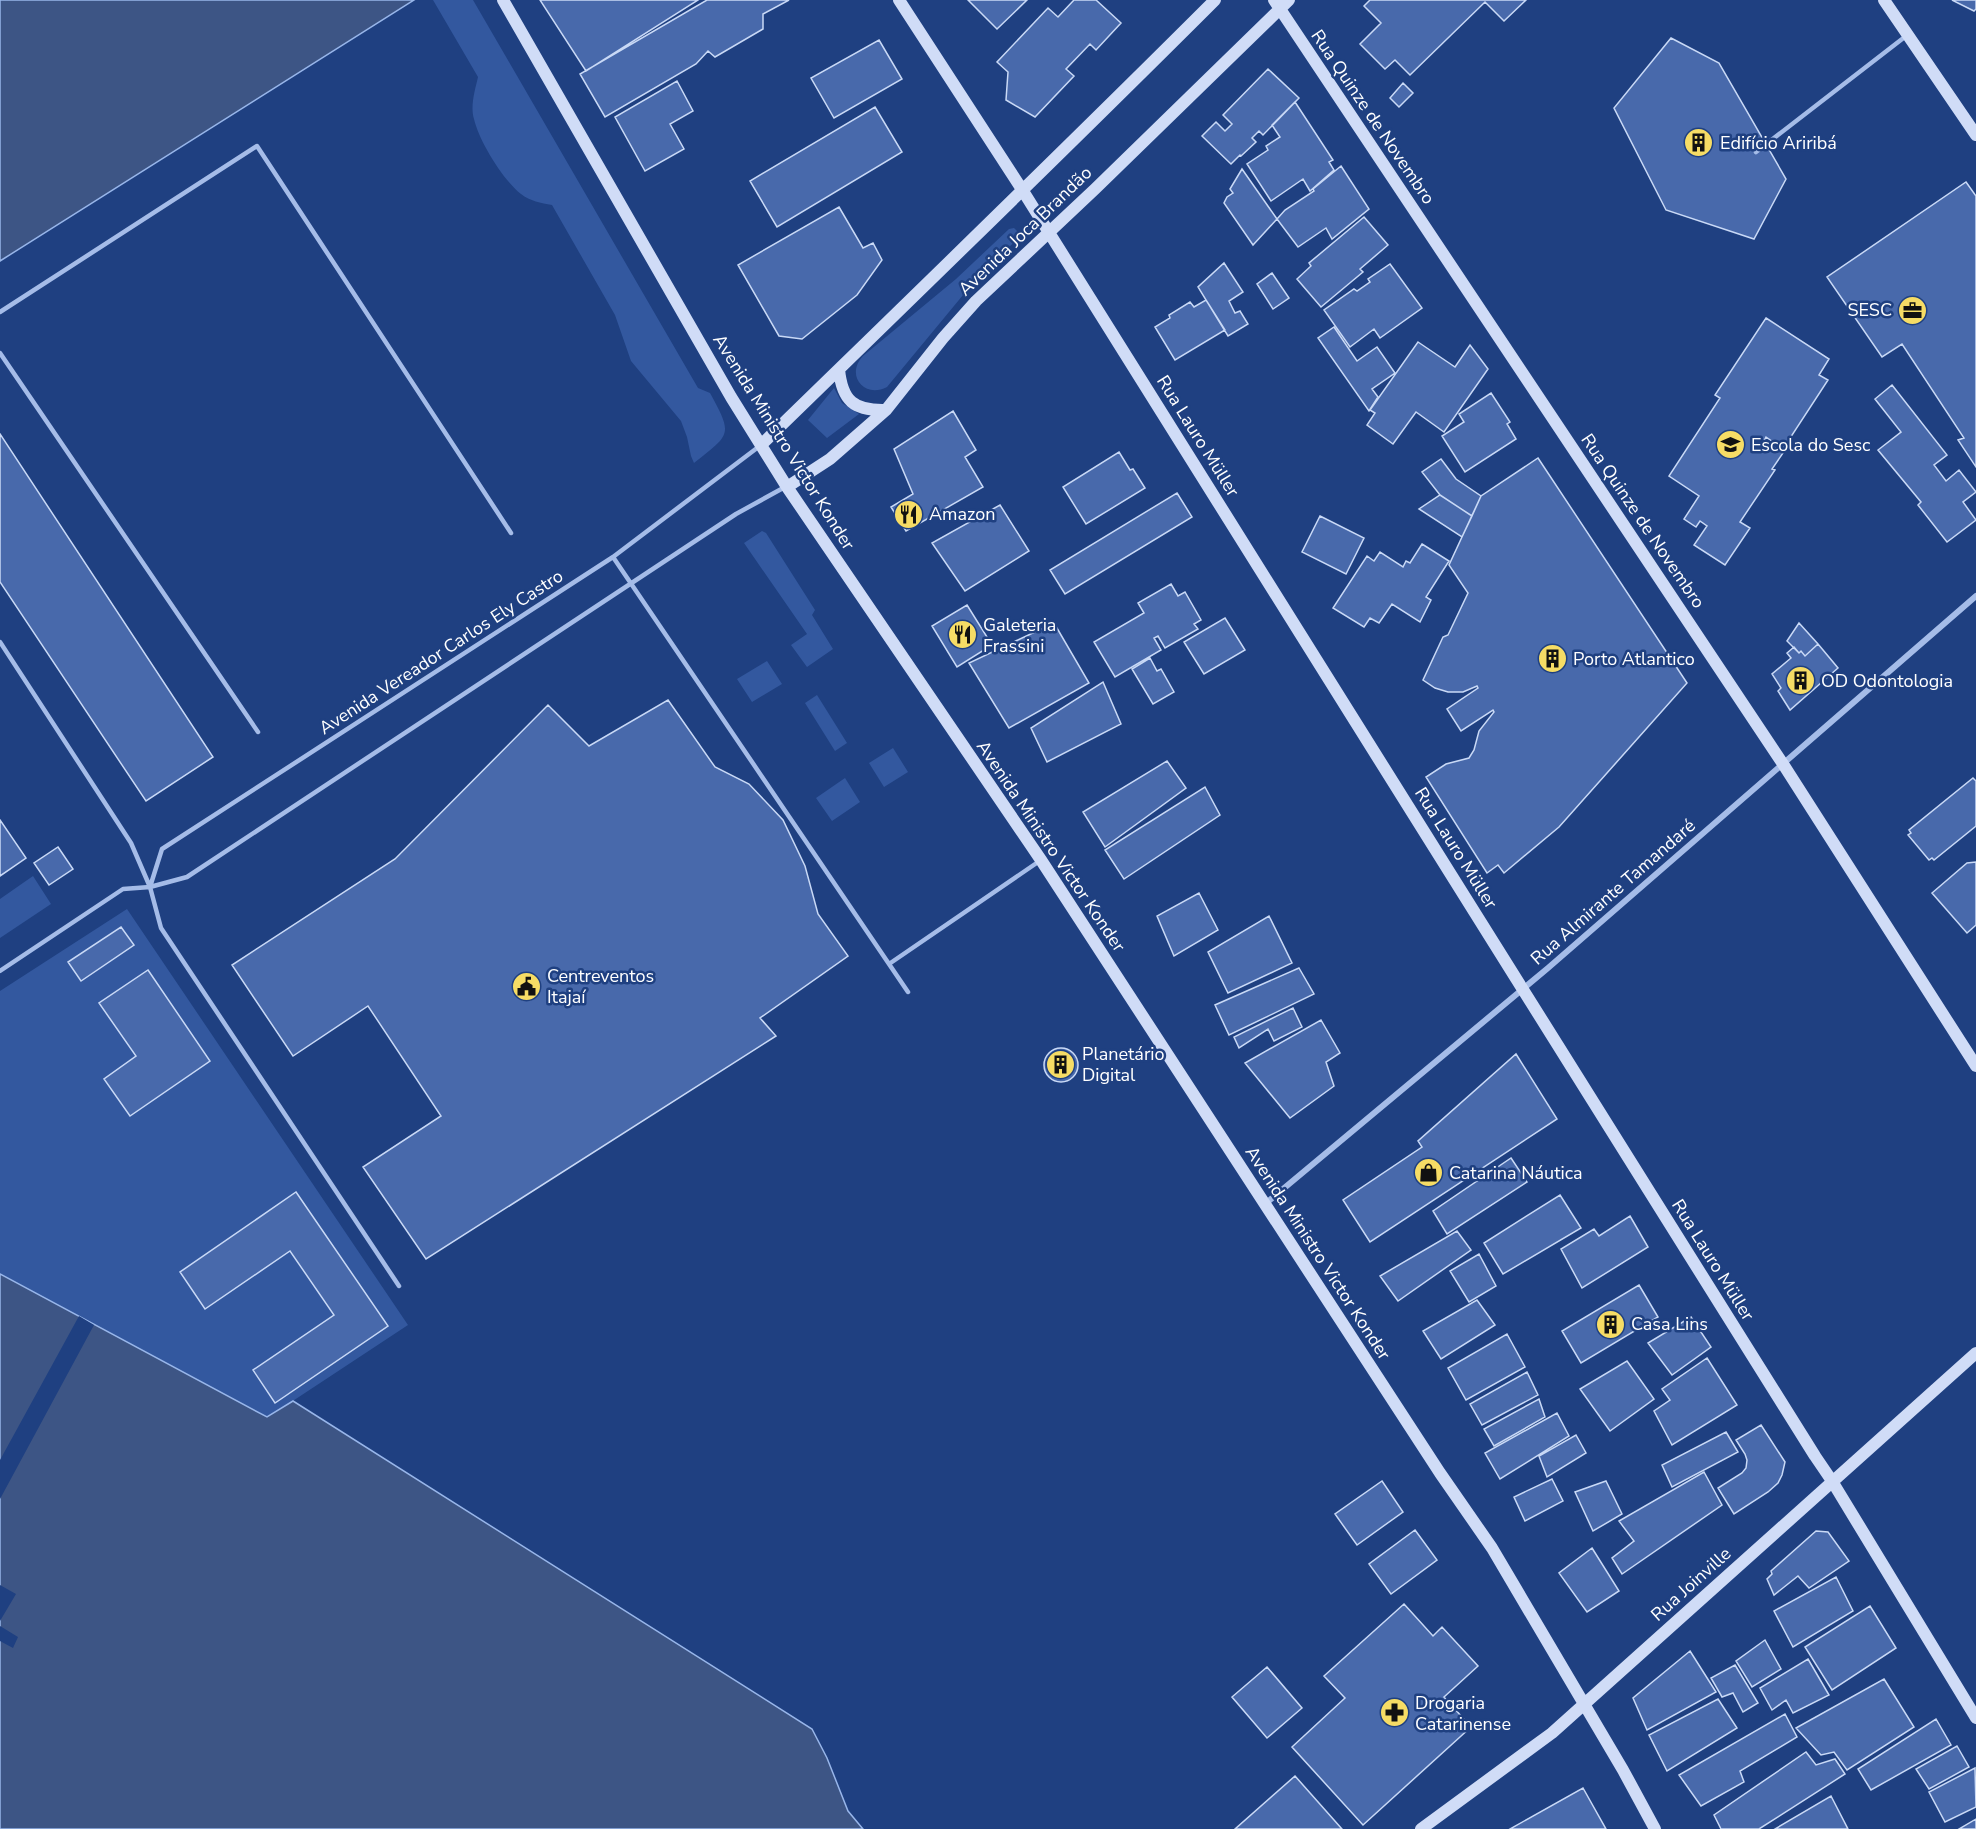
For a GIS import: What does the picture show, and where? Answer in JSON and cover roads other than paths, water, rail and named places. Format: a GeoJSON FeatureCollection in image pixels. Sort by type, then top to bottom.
{"type":"FeatureCollection","features":[{"type":"Feature","properties":{"kind":"main road","name":"Avenida Ministro Victor Konder"},"geometry":{"type":"LineString","coordinates":[[503,0],[732,397],[787,487],[1041,860],[1440,1473],[1492,1548],[1655,1829]]}},
{"type":"Feature","properties":{"kind":"main road","name":"Rua Lauro Müller"},"geometry":{"type":"LineString","coordinates":[[899,0],[1049,231],[1832,1481],[1976,1718]]}},
{"type":"Feature","properties":{"kind":"main road","name":"Avenida Joca Brandão"},"geometry":{"type":"LineString","coordinates":[[761,445],[1215,0]]}},
{"type":"Feature","properties":{"kind":"main road","name":"Avenida Joca Brandão"},"geometry":{"type":"LineString","coordinates":[[787,487],[830,459],[886,410],[970,308],[1277,5],[1289,0]]}},
{"type":"Feature","properties":{"kind":"main road"},"geometry":{"type":"LineString","coordinates":[[1884,0],[1976,135]]}},
{"type":"Feature","properties":{"kind":"main road","name":"Rua Quinze de Novembro"},"geometry":{"type":"LineString","coordinates":[[1277,5],[1784,764],[1976,1066]]}},
{"type":"Feature","properties":{"kind":"main road"},"geometry":{"type":"LineString","coordinates":[[839,369],[841,387],[851,402],[868,411],[886,410]]}},
{"type":"Feature","properties":{"kind":"main road","name":"Rua Joinville"},"geometry":{"type":"LineString","coordinates":[[1421,1829],[1552,1733],[1976,1353]]}},
{"type":"Feature","properties":{"kind":"street","name":"Rua Almirante Tamandaré"},"geometry":{"type":"LineString","coordinates":[[1264,1204],[1523,989],[1976,596]]}},
{"type":"Feature","properties":{"kind":"lane"},"geometry":{"type":"LineString","coordinates":[[1756,152],[1908,35]]}},
{"type":"Feature","properties":{"kind":"lane"},"geometry":{"type":"LineString","coordinates":[[0,312],[257,146],[511,533]]}},
{"type":"Feature","properties":{"kind":"lane"},"geometry":{"type":"LineString","coordinates":[[0,352],[258,732]]}},
{"type":"Feature","properties":{"kind":"lane","name":"Avenida Vereador Carlos Ely Castro"},"geometry":{"type":"LineString","coordinates":[[150,887],[162,849],[613,557],[761,445]]}},
{"type":"Feature","properties":{"kind":"lane"},"geometry":{"type":"LineString","coordinates":[[0,971],[123,889],[150,887],[187,877],[735,514],[787,487]]}},
{"type":"Feature","properties":{"kind":"lane"},"geometry":{"type":"LineString","coordinates":[[613,557],[908,992]]}},
{"type":"Feature","properties":{"kind":"lane"},"geometry":{"type":"LineString","coordinates":[[0,642],[131,843],[150,887],[161,928],[399,1286]]}},
{"type":"Feature","properties":{"kind":"lane"},"geometry":{"type":"LineString","coordinates":[[889,964],[1041,860]]}},
{"type":"Feature","properties":{"kind":"place","name":"Edifício Ariribá"},"geometry":{"type":"Point","coordinates":[1699,143]}},
{"type":"Feature","properties":{"kind":"place","name":"SESC"},"geometry":{"type":"Point","coordinates":[1913,310]}},
{"type":"Feature","properties":{"kind":"place","name":"Escola do Sesc"},"geometry":{"type":"Point","coordinates":[1730,445]}},
{"type":"Feature","properties":{"kind":"place","name":"Amazon"},"geometry":{"type":"Point","coordinates":[908,514]}},
{"type":"Feature","properties":{"kind":"place","name":"Galeteria Frassini"},"geometry":{"type":"Point","coordinates":[962,635]}},
{"type":"Feature","properties":{"kind":"place","name":"Porto Atlantico"},"geometry":{"type":"Point","coordinates":[1552,659]}},
{"type":"Feature","properties":{"kind":"place","name":"OD Odontologia"},"geometry":{"type":"Point","coordinates":[1800,681]}},
{"type":"Feature","properties":{"kind":"place","name":"Centreventos Itajaí"},"geometry":{"type":"Point","coordinates":[526,986]}},
{"type":"Feature","properties":{"kind":"place","name":"Planetário Digital"},"geometry":{"type":"Point","coordinates":[1061,1064]}},
{"type":"Feature","properties":{"kind":"place","name":"Catarina Náutica"},"geometry":{"type":"Point","coordinates":[1428,1173]}},
{"type":"Feature","properties":{"kind":"place","name":"Casa Lins"},"geometry":{"type":"Point","coordinates":[1610,1324]}},
{"type":"Feature","properties":{"kind":"place","name":"Drogaria Catarinense"},"geometry":{"type":"Point","coordinates":[1394,1713]}}]}
